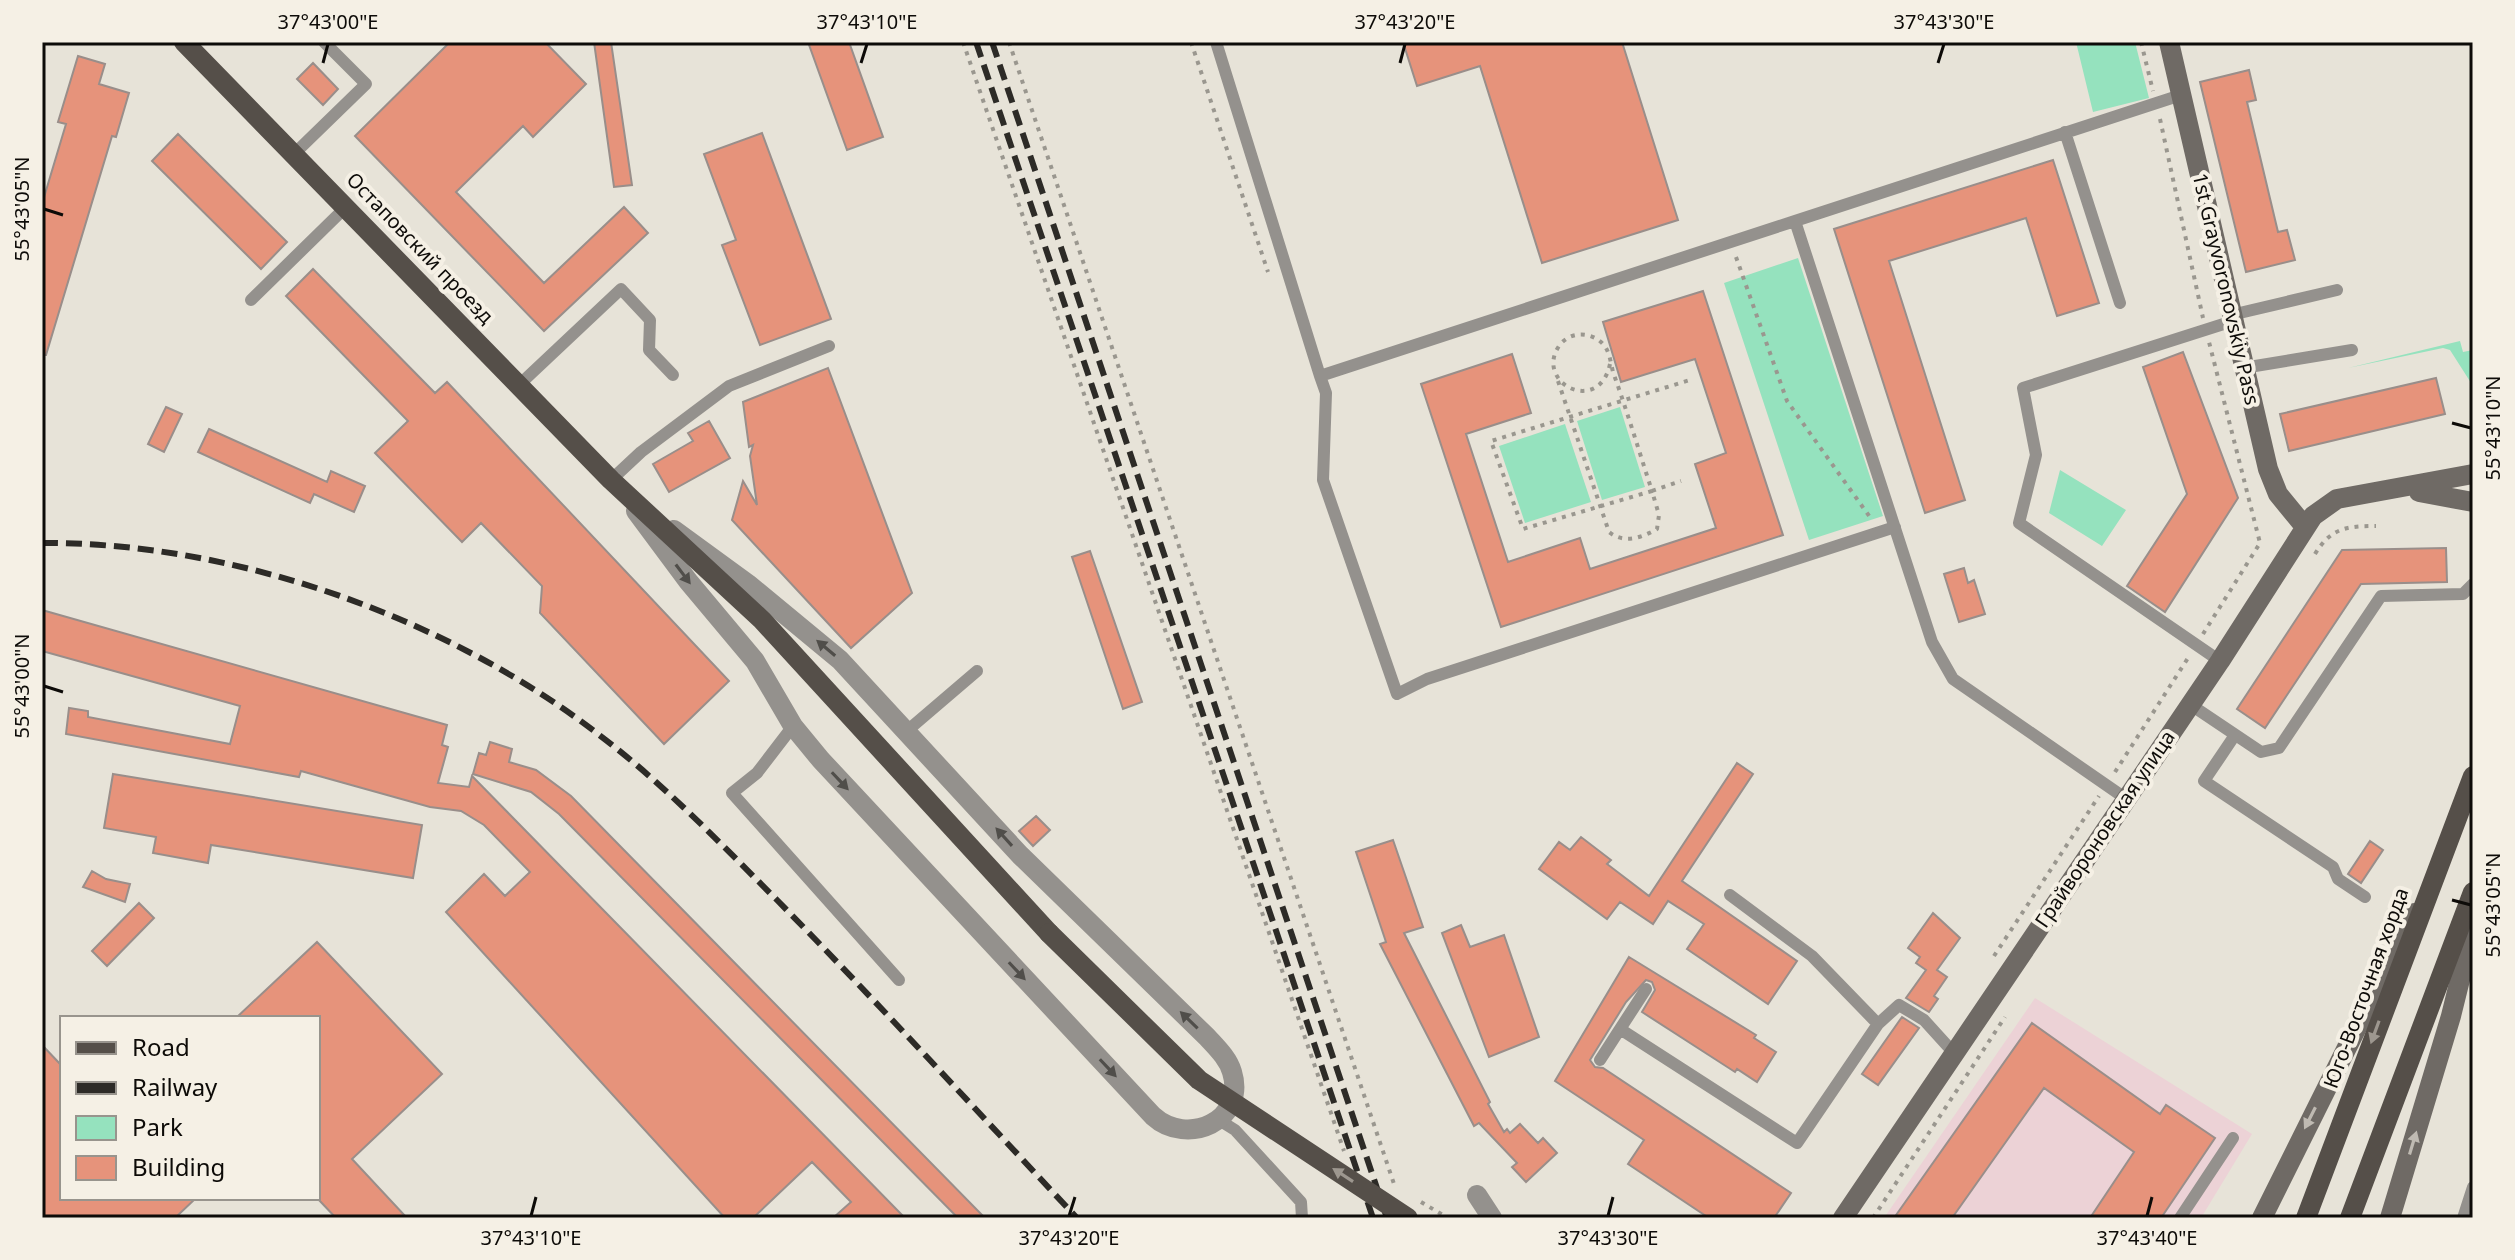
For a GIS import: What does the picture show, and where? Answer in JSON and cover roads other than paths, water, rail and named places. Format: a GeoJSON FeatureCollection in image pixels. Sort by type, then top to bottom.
{"type":"FeatureCollection","features":[{"type":"Feature","properties":{"kind":"main road","name":"Остаповский проезд"},"geometry":{"type":"LineString","coordinates":[[184,42],[616,485],[762,620],[1049,933],[1199,1080],[1408,1218]]}},
{"type":"Feature","properties":{"kind":"main road","name":"1st Grayvoronovskiy Pass"},"geometry":{"type":"LineString","coordinates":[[2169,42],[2268,469],[2278,494],[2305,527]]}},
{"type":"Feature","properties":{"kind":"main road"},"geometry":{"type":"LineString","coordinates":[[2400,490],[2473,474]]}},
{"type":"Feature","properties":{"kind":"main road","name":"Грайвороновская улица"},"geometry":{"type":"LineString","coordinates":[[1843,1218],[2125,798],[2191,705],[2305,527],[2337,499],[2400,490]]}},
{"type":"Feature","properties":{"kind":"main road"},"geometry":{"type":"LineString","coordinates":[[2400,490],[2452,495],[2473,502]]}},
{"type":"Feature","properties":{"kind":"main road","name":"Юго-Восточная хорда"},"geometry":{"type":"LineString","coordinates":[[2306,1218],[2473,776]]}},
{"type":"Feature","properties":{"kind":"main road"},"geometry":{"type":"LineString","coordinates":[[2262,1218],[2434,873]]}},
{"type":"Feature","properties":{"kind":"main road"},"geometry":{"type":"LineString","coordinates":[[2350,1218],[2473,892]]}},
{"type":"Feature","properties":{"kind":"main road"},"geometry":{"type":"LineString","coordinates":[[2390,1218],[2451,1016],[2473,927]]}},
{"type":"Feature","properties":{"kind":"street"},"geometry":{"type":"LineString","coordinates":[[616,485],[688,581],[755,661],[793,726],[821,760],[1159,1122],[1189,1132],[1219,1120],[1234,1092],[1233,1076],[1222,1055],[1020,855],[908,730],[840,660],[748,584],[648,512]]}},
{"type":"Feature","properties":{"kind":"street"},"geometry":{"type":"LineString","coordinates":[[1477,1195],[1492,1218]]}},
{"type":"Feature","properties":{"kind":"lane"},"geometry":{"type":"LineString","coordinates":[[295,153],[366,84],[324,42]]}},
{"type":"Feature","properties":{"kind":"lane"},"geometry":{"type":"LineString","coordinates":[[1216,42],[1326,393],[1323,480],[1397,694],[1427,679],[1895,527]]}},
{"type":"Feature","properties":{"kind":"lane"},"geometry":{"type":"LineString","coordinates":[[1320,376],[2181,95]]}},
{"type":"Feature","properties":{"kind":"lane"},"geometry":{"type":"LineString","coordinates":[[2065,132],[2120,303]]}},
{"type":"Feature","properties":{"kind":"lane"},"geometry":{"type":"LineString","coordinates":[[251,300],[347,206]]}},
{"type":"Feature","properties":{"kind":"lane"},"geometry":{"type":"LineString","coordinates":[[1795,221],[1932,642],[1953,679],[2125,798]]}},
{"type":"Feature","properties":{"kind":"lane"},"geometry":{"type":"LineString","coordinates":[[519,385],[621,289],[650,320],[649,350],[673,375]]}},
{"type":"Feature","properties":{"kind":"lane"},"geometry":{"type":"LineString","coordinates":[[2220,661],[2019,523],[2036,455],[2023,388],[2206,330],[2232,318],[2337,290]]}},
{"type":"Feature","properties":{"kind":"lane"},"geometry":{"type":"LineString","coordinates":[[616,485],[641,452],[729,386],[829,346]]}},
{"type":"Feature","properties":{"kind":"lane"},"geometry":{"type":"LineString","coordinates":[[2243,368],[2352,350]]}},
{"type":"Feature","properties":{"kind":"lane"},"geometry":{"type":"LineString","coordinates":[[2191,705],[2261,752],[2279,748],[2381,596],[2463,594],[2473,584]]}},
{"type":"Feature","properties":{"kind":"lane"},"geometry":{"type":"LineString","coordinates":[[908,730],[977,671]]}},
{"type":"Feature","properties":{"kind":"lane"},"geometry":{"type":"LineString","coordinates":[[793,726],[757,773],[732,793],[899,980]]}},
{"type":"Feature","properties":{"kind":"lane"},"geometry":{"type":"LineString","coordinates":[[2235,735],[2204,781],[2333,867],[2338,879],[2365,897]]}},
{"type":"Feature","properties":{"kind":"lane"},"geometry":{"type":"LineString","coordinates":[[1730,895],[1812,956],[1878,1024]]}},
{"type":"Feature","properties":{"kind":"lane"},"geometry":{"type":"LineString","coordinates":[[1600,1060],[1646,989]]}},
{"type":"Feature","properties":{"kind":"lane"},"geometry":{"type":"LineString","coordinates":[[1620,1029],[1797,1143],[1878,1024],[1899,1005],[1924,1020],[1953,1052]]}},
{"type":"Feature","properties":{"kind":"lane"},"geometry":{"type":"LineString","coordinates":[[1219,1120],[1235,1130],[1301,1202],[1302,1218]]}},
{"type":"Feature","properties":{"kind":"lane"},"geometry":{"type":"LineString","coordinates":[[2180,1218],[2233,1138]]}},
{"type":"Feature","properties":{"kind":"lane"},"geometry":{"type":"LineString","coordinates":[[2463,1218],[2473,1187]]}},
{"type":"Feature","properties":{"kind":"railway"},"geometry":{"type":"LineString","coordinates":[[976,42],[1373,1218]]}},
{"type":"Feature","properties":{"kind":"railway"},"geometry":{"type":"LineString","coordinates":[[992,42],[1387,1218]]}},
{"type":"Feature","properties":{"kind":"railway"},"geometry":{"type":"LineString","coordinates":[[42,543],[115,546],[188,556],[262,572],[335,594],[406,622],[474,655],[538,692],[622,753],[712,835],[853,979],[1077,1218]]}}]}
